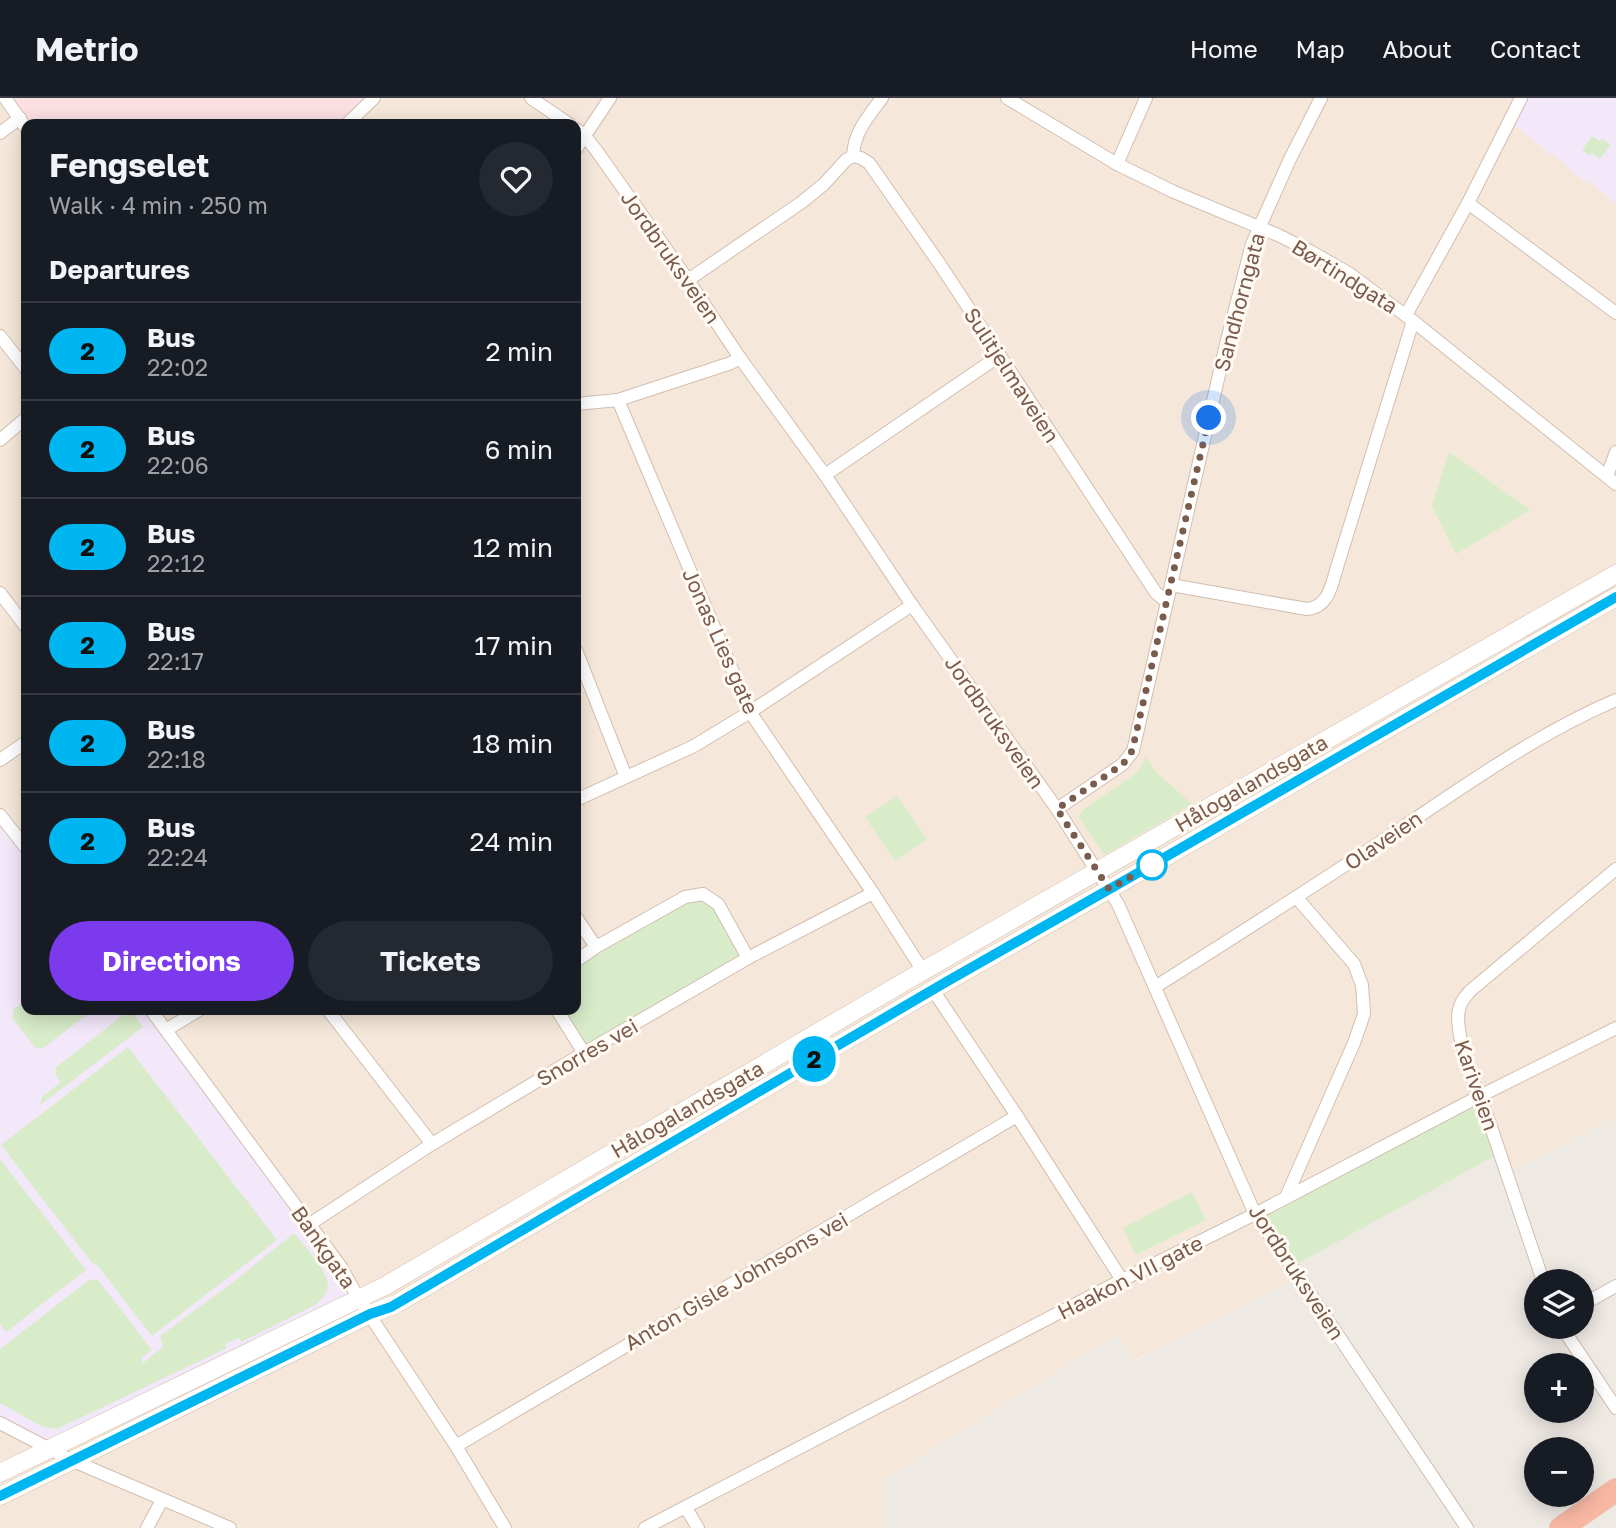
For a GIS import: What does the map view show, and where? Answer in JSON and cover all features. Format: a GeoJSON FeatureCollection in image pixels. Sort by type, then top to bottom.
{"type":"FeatureCollection","features":[{"type":"Feature","properties":{"kind":"highway"},"geometry":{"type":"LineString","coordinates":[[1561,1528],[1616,1490]]}},
{"type":"Feature","properties":{"kind":"street"},"geometry":{"type":"LineString","coordinates":[[5,98],[21,120]]}},
{"type":"Feature","properties":{"kind":"street"},"geometry":{"type":"LineString","coordinates":[[352,119],[374,98]]}},
{"type":"Feature","properties":{"kind":"street"},"geometry":{"type":"LineString","coordinates":[[531,98],[562,119]]}},
{"type":"Feature","properties":{"kind":"street"},"geometry":{"type":"LineString","coordinates":[[581,131],[610,98]]}},
{"type":"Feature","properties":{"kind":"street"},"geometry":{"type":"LineString","coordinates":[[688,280],[824,184],[853,156],[853,145],[858,133],[882,98]]}},
{"type":"Feature","properties":{"kind":"street","name":"Børtindgata"},"geometry":{"type":"LineString","coordinates":[[1007,98],[1117,164],[1165,188],[1310,251],[1350,274],[1410,318],[1612,480]]}},
{"type":"Feature","properties":{"kind":"street"},"geometry":{"type":"LineString","coordinates":[[1117,164],[1146,98]]}},
{"type":"Feature","properties":{"kind":"street","name":"Sandhorngata"},"geometry":{"type":"LineString","coordinates":[[1057,809],[1123,764],[1132,751],[1226,344],[1252,244],[1321,98]]}},
{"type":"Feature","properties":{"kind":"street"},"geometry":{"type":"LineString","coordinates":[[1171,584],[1307,609],[1316,608],[1322,603],[1338,564],[1418,296],[1521,98]]}},
{"type":"Feature","properties":{"kind":"street"},"geometry":{"type":"LineString","coordinates":[[0,133],[21,124]]}},
{"type":"Feature","properties":{"kind":"street","name":"Jordbruksveien"},"geometry":{"type":"LineString","coordinates":[[581,133],[825,475],[912,604],[1057,809],[1109,889],[1255,1214],[1467,1528]]}},
{"type":"Feature","properties":{"kind":"street","name":"Sulitjelmaveien"},"geometry":{"type":"LineString","coordinates":[[853,156],[869,163],[939,263],[1156,593],[1166,601]]}},
{"type":"Feature","properties":{"kind":"street"},"geometry":{"type":"LineString","coordinates":[[1468,203],[1616,313]]}},
{"type":"Feature","properties":{"kind":"street"},"geometry":{"type":"LineString","coordinates":[[0,336],[21,363]]}},
{"type":"Feature","properties":{"kind":"street"},"geometry":{"type":"LineString","coordinates":[[825,475],[999,356]]}},
{"type":"Feature","properties":{"kind":"street"},"geometry":{"type":"LineString","coordinates":[[581,404],[618,400],[740,358]]}},
{"type":"Feature","properties":{"kind":"street","name":"Jonas Lies gate"},"geometry":{"type":"LineString","coordinates":[[618,400],[750,712],[873,892],[923,971]]}},
{"type":"Feature","properties":{"kind":"street"},"geometry":{"type":"LineString","coordinates":[[0,440],[21,422]]}},
{"type":"Feature","properties":{"kind":"street"},"geometry":{"type":"LineString","coordinates":[[1612,480],[1616,452]]}},
{"type":"Feature","properties":{"kind":"street","name":"Hålogalandsgata"},"geometry":{"type":"LineString","coordinates":[[0,1473],[385,1286],[923,971],[1616,574]]}},
{"type":"Feature","properties":{"kind":"street"},"geometry":{"type":"LineString","coordinates":[[0,593],[21,620]]}},
{"type":"Feature","properties":{"kind":"street","name":"Hålogalandsgata"},"geometry":{"type":"LineString","coordinates":[[0,1496],[370,1314],[396,1304],[933,990],[1616,597]]}},
{"type":"Feature","properties":{"kind":"street"},"geometry":{"type":"LineString","coordinates":[[581,798],[694,746],[912,604]]}},
{"type":"Feature","properties":{"kind":"street"},"geometry":{"type":"LineString","coordinates":[[581,663],[626,777]]}},
{"type":"Feature","properties":{"kind":"street","name":"Olaveien"},"geometry":{"type":"LineString","coordinates":[[1155,987],[1297,898],[1513,754],[1585,713],[1616,701]]}},
{"type":"Feature","properties":{"kind":"street"},"geometry":{"type":"LineString","coordinates":[[0,760],[21,745]]}},
{"type":"Feature","properties":{"kind":"street"},"geometry":{"type":"LineString","coordinates":[[0,815],[21,842]]}},
{"type":"Feature","properties":{"kind":"street","name":"Kariveien"},"geometry":{"type":"LineString","coordinates":[[1539,1269],[1489,1121],[1478,1097],[1458,1030],[1458,1012],[1470,991],[1616,869]]}},
{"type":"Feature","properties":{"kind":"street","name":"Snorres vei"},"geometry":{"type":"LineString","coordinates":[[310,1224],[432,1144],[584,1053],[748,958],[873,892]]}},
{"type":"Feature","properties":{"kind":"street"},"geometry":{"type":"LineString","coordinates":[[581,958],[685,897],[704,894],[718,904],[748,958]]}},
{"type":"Feature","properties":{"kind":"street"},"geometry":{"type":"LineString","coordinates":[[1286,1197],[1354,1043],[1364,1014],[1362,985],[1354,964],[1297,898]]}},
{"type":"Feature","properties":{"kind":"street"},"geometry":{"type":"LineString","coordinates":[[581,924],[596,947]]}},
{"type":"Feature","properties":{"kind":"street"},"geometry":{"type":"LineString","coordinates":[[933,990],[1122,1280]]}},
{"type":"Feature","properties":{"kind":"street","name":"Bankgata"},"geometry":{"type":"LineString","coordinates":[[155,1015],[341,1268],[456,1446],[505,1528]]}},
{"type":"Feature","properties":{"kind":"street"},"geometry":{"type":"LineString","coordinates":[[166,1030],[191,1015]]}},
{"type":"Feature","properties":{"kind":"street"},"geometry":{"type":"LineString","coordinates":[[332,1015],[432,1144]]}},
{"type":"Feature","properties":{"kind":"street"},"geometry":{"type":"LineString","coordinates":[[560,1015],[584,1053]]}},
{"type":"Feature","properties":{"kind":"street","name":"Haakon VII gate"},"geometry":{"type":"LineString","coordinates":[[645,1528],[1122,1280],[1616,1028]]}},
{"type":"Feature","properties":{"kind":"street","name":"Anton Gisle Johnsons vei"},"geometry":{"type":"LineString","coordinates":[[456,1446],[1017,1116]]}},
{"type":"Feature","properties":{"kind":"street"},"geometry":{"type":"LineString","coordinates":[[1594,1298],[1616,1286]]}},
{"type":"Feature","properties":{"kind":"street"},"geometry":{"type":"LineString","coordinates":[[1570,1339],[1616,1408]]}},
{"type":"Feature","properties":{"kind":"street"},"geometry":{"type":"LineString","coordinates":[[0,1423],[71,1460],[230,1528]]}},
{"type":"Feature","properties":{"kind":"street"},"geometry":{"type":"LineString","coordinates":[[147,1528],[162,1500]]}},
{"type":"Feature","properties":{"kind":"street"},"geometry":{"type":"LineString","coordinates":[[686,1508],[698,1528]]}},
{"type":"Feature","properties":{"kind":"shaded area"},"geometry":{"type":"Polygon","coordinates":[[[0,98],[1616,98],[1616,1117],[1135,1360],[1117,1335],[883,1480],[883,1528],[0,1528],[0,98]]]}},
{"type":"Feature","properties":{"kind":"shaded area"},"geometry":{"type":"Polygon","coordinates":[[[9,98],[374,98],[352,119],[25,119],[9,98]]]}},
{"type":"Feature","properties":{"kind":"shaded area"},"geometry":{"type":"Polygon","coordinates":[[[1521,98],[1616,98],[1616,204],[1512,123],[1521,98]]]}},
{"type":"Feature","properties":{"kind":"shaded area"},"geometry":{"type":"Polygon","coordinates":[[[0,815],[21,842],[21,1015],[155,1015],[359,1299],[49,1448],[0,1423],[0,815]]]}},
{"type":"Feature","properties":{"kind":"shaded area"},"geometry":{"type":"Polygon","coordinates":[[[1478,1097],[1507,1172],[1616,1117],[1616,1528],[883,1528],[883,1480],[1117,1334],[1136,1360],[1298,1277],[1291,1267],[1478,1097]]]}},
{"type":"Feature","properties":{"kind":"green space"},"geometry":{"type":"Polygon","coordinates":[[[1592,136],[1611,145],[1600,159],[1582,150],[1592,136]]]}},
{"type":"Feature","properties":{"kind":"green space"},"geometry":{"type":"Polygon","coordinates":[[[1449,452],[1530,510],[1456,554],[1432,506],[1449,452]]]}},
{"type":"Feature","properties":{"kind":"green space"},"geometry":{"type":"Polygon","coordinates":[[[1146,757],[1157,773],[1192,804],[1106,854],[1103,853],[1079,818],[1080,814],[1138,772],[1146,757]]]}},
{"type":"Feature","properties":{"kind":"green space"},"geometry":{"type":"Polygon","coordinates":[[[897,796],[927,839],[895,861],[865,817],[897,796]]]}},
{"type":"Feature","properties":{"kind":"green space"},"geometry":{"type":"Polygon","coordinates":[[[703,894],[748,958],[584,1053],[560,1015],[581,1015],[581,958],[703,894]]]}},
{"type":"Feature","properties":{"kind":"green space"},"geometry":{"type":"Polygon","coordinates":[[[21,1004],[21,1015],[86,1015],[38,1049],[13,1019],[13,1010],[21,1004]]]}},
{"type":"Feature","properties":{"kind":"green space"},"geometry":{"type":"Polygon","coordinates":[[[123,1015],[135,1015],[143,1027],[40,1105],[42,1097],[61,1082],[55,1074],[56,1067],[123,1015]]]}},
{"type":"Feature","properties":{"kind":"green space"},"geometry":{"type":"Polygon","coordinates":[[[128,1047],[277,1240],[152,1336],[1,1145],[128,1047]]]}},
{"type":"Feature","properties":{"kind":"green space"},"geometry":{"type":"Polygon","coordinates":[[[1478,1097],[1500,1153],[1291,1267],[1255,1214],[1478,1097]]]}},
{"type":"Feature","properties":{"kind":"green space"},"geometry":{"type":"Polygon","coordinates":[[[0,1159],[86,1270],[6,1332],[0,1324],[0,1159]]]}},
{"type":"Feature","properties":{"kind":"green space"},"geometry":{"type":"Polygon","coordinates":[[[1192,1192],[1206,1220],[1136,1255],[1123,1228],[1192,1192]]]}},
{"type":"Feature","properties":{"kind":"green space"},"geometry":{"type":"Polygon","coordinates":[[[294,1233],[327,1279],[327,1290],[317,1304],[241,1342],[239,1338],[225,1344],[227,1348],[57,1429],[43,1427],[0,1403],[0,1349],[89,1280],[98,1280],[152,1350],[141,1358],[143,1363],[163,1347],[160,1336],[294,1233]]]}},
{"type":"Feature","properties":{"kind":"bus line","name":"2"},"geometry":{"type":"LineString","coordinates":[[0,1496],[370,1314],[391,1307],[946,982],[1616,597]]}},
{"type":"Feature","properties":{"kind":"route"},"geometry":{"type":"LineString","coordinates":[[1152,865],[1109,889],[1057,809],[1123,764],[1132,751],[1209,418]]}}]}
